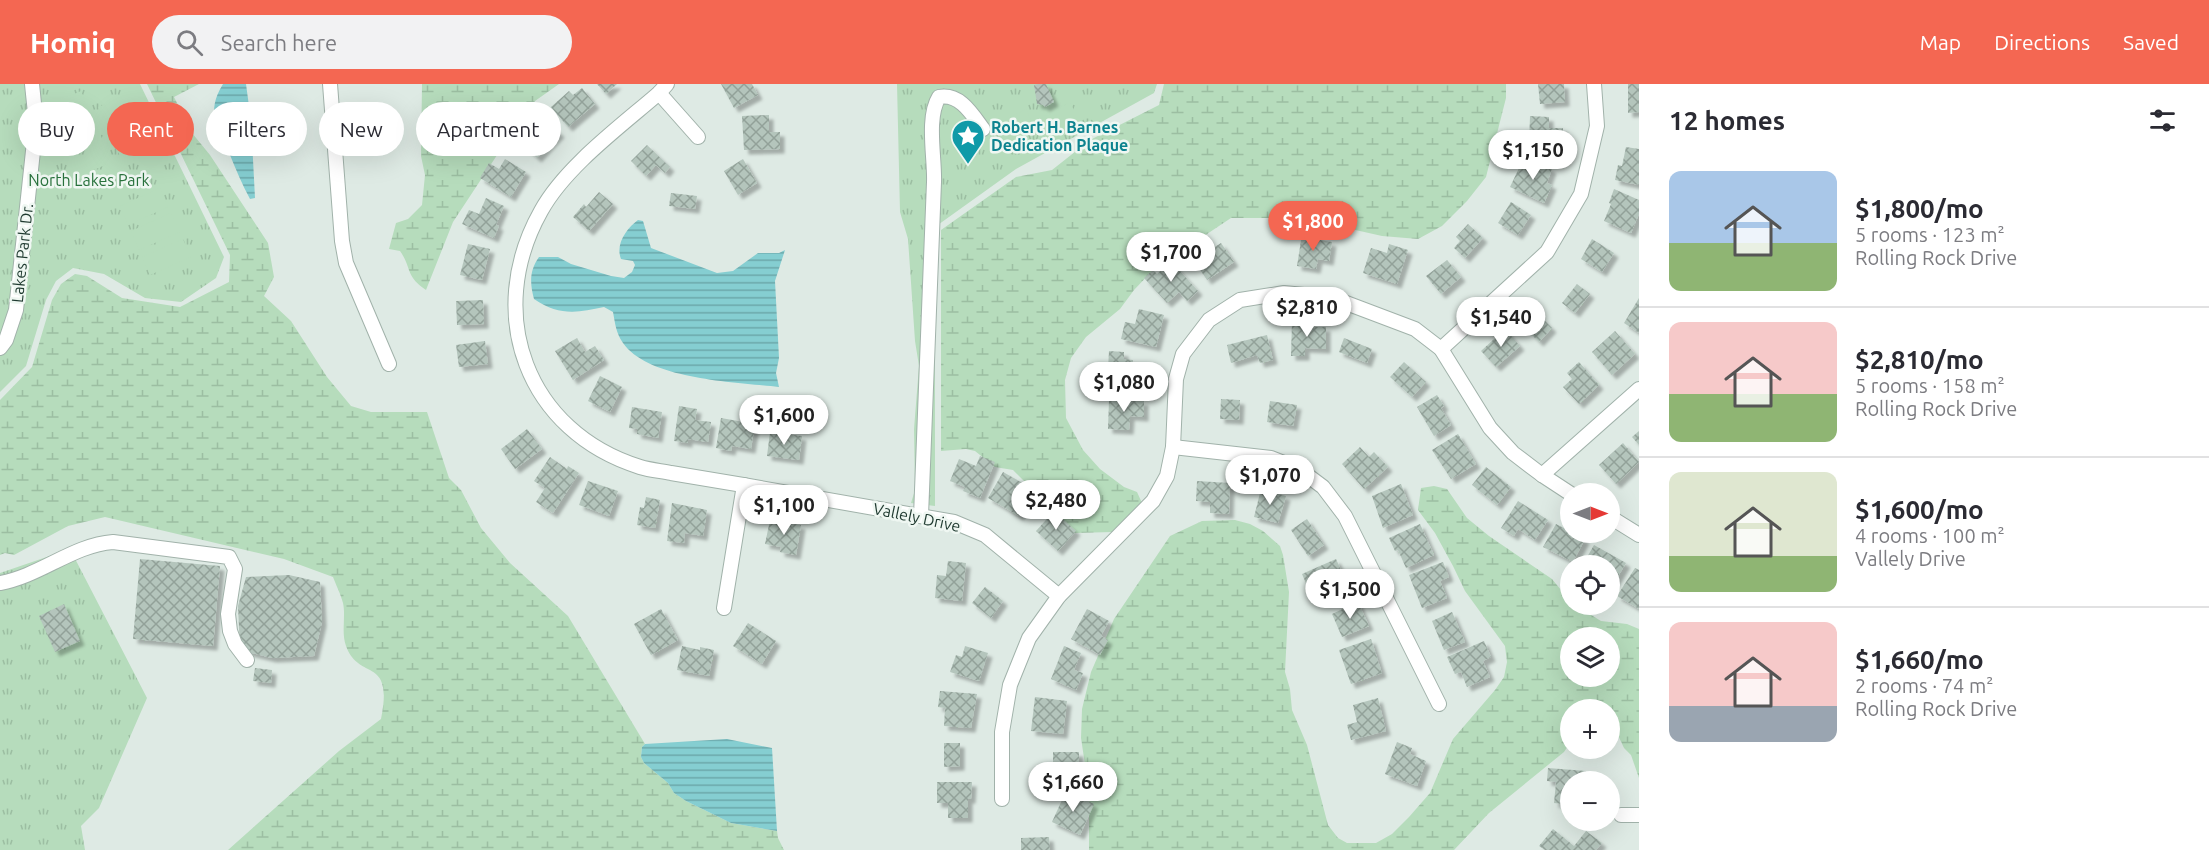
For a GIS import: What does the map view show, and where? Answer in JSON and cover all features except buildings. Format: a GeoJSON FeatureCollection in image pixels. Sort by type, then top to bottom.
{"type":"FeatureCollection","features":[{"type":"Feature","properties":{"kind":"street","name":"Lakes Park Dr."},"geometry":{"type":"LineString","coordinates":[[0,348],[6,340],[16,310],[36,123],[32,84]]}},
{"type":"Feature","properties":{"kind":"street"},"geometry":{"type":"LineString","coordinates":[[330,84],[342,241],[346,263],[389,364]]}},
{"type":"Feature","properties":{"kind":"street"},"geometry":{"type":"LineString","coordinates":[[1441,349],[1547,252],[1581,195],[1597,126],[1594,84]]}},
{"type":"Feature","properties":{"kind":"street"},"geometry":{"type":"LineString","coordinates":[[663,88],[698,137]]}},
{"type":"Feature","properties":{"kind":"street","name":"Vallely Drive"},"geometry":{"type":"LineString","coordinates":[[663,88],[574,167],[541,210],[526,243],[518,274],[515,310],[519,342],[529,373],[545,401],[566,426],[591,446],[640,468],[954,522],[985,535],[1059,596]]}},
{"type":"Feature","properties":{"kind":"street"},"geometry":{"type":"LineString","coordinates":[[921,516],[934,179],[933,119],[934,108],[939,97],[952,98],[965,105],[983,129]]}},
{"type":"Feature","properties":{"kind":"street"},"geometry":{"type":"LineString","coordinates":[[1002,799],[1002,732],[1010,685],[1029,638],[1059,596],[1152,501],[1167,476],[1173,447],[1176,379],[1183,354],[1209,320],[1240,300],[1284,293],[1333,298],[1415,328],[1441,349],[1490,428],[1513,453],[1560,486]]}},
{"type":"Feature","properties":{"kind":"street"},"geometry":{"type":"LineString","coordinates":[[1542,475],[1639,389]]}},
{"type":"Feature","properties":{"kind":"street"},"geometry":{"type":"LineString","coordinates":[[1173,447],[1271,458],[1299,469],[1323,487],[1345,516],[1439,704]]}},
{"type":"Feature","properties":{"kind":"street"},"geometry":{"type":"LineString","coordinates":[[724,608],[744,485]]}},
{"type":"Feature","properties":{"kind":"street"},"geometry":{"type":"LineString","coordinates":[[1620,524],[1639,536]]}},
{"type":"Feature","properties":{"kind":"street"},"geometry":{"type":"LineString","coordinates":[[0,583],[35,573],[97,543],[113,542],[229,557],[235,569],[228,614],[230,631],[235,644],[247,660]]}},
{"type":"Feature","properties":{"kind":"street"},"geometry":{"type":"LineString","coordinates":[[1622,814],[1639,815]]}},
{"type":"Feature","properties":{"kind":"green space","name":"North Lakes Park"},"geometry":{"type":"Polygon","coordinates":[[[0,84],[140,84],[149,102],[107,102],[107,156],[175,156],[224,257],[216,278],[181,302],[145,298],[104,274],[73,268],[56,281],[46,300],[26,366],[0,392],[0,84]]]}},
{"type":"Feature","properties":{"kind":"green space"},"geometry":{"type":"Polygon","coordinates":[[[96,84],[115,84],[117,87],[94,97],[89,87],[96,84]]]}},
{"type":"Feature","properties":{"kind":"green space"},"geometry":{"type":"Polygon","coordinates":[[[147,84],[199,84],[174,97],[176,102],[156,102],[147,84]]]}},
{"type":"Feature","properties":{"kind":"green space"},"geometry":{"type":"Polygon","coordinates":[[[422,84],[559,84],[534,102],[422,102],[422,84]]]}},
{"type":"Feature","properties":{"kind":"green space"},"geometry":{"type":"Polygon","coordinates":[[[897,84],[1157,84],[1154,93],[1016,169],[935,227],[935,506],[911,503],[915,490],[914,429],[919,366],[915,341],[908,239],[900,212],[897,84]]]}},
{"type":"Feature","properties":{"kind":"green space"},"geometry":{"type":"Polygon","coordinates":[[[1164,84],[1506,84],[1506,98],[1486,177],[1467,201],[1442,226],[1418,239],[1382,236],[1329,224],[1272,218],[1231,218],[1153,270],[1120,309],[1086,337],[1071,358],[1065,380],[1066,418],[1083,450],[1100,469],[1124,487],[1137,492],[1142,503],[1113,532],[1074,533],[1052,514],[1048,505],[1013,470],[995,467],[975,451],[966,449],[941,451],[941,230],[1016,177],[1052,170],[1090,140],[1159,105],[1164,84]]]}},
{"type":"Feature","properties":{"kind":"green space"},"geometry":{"type":"Polygon","coordinates":[[[81,91],[85,101],[58,102],[81,91]]]}},
{"type":"Feature","properties":{"kind":"green space"},"geometry":{"type":"Polygon","coordinates":[[[121,97],[123,102],[110,102],[121,97]]]}},
{"type":"Feature","properties":{"kind":"green space"},"geometry":{"type":"Polygon","coordinates":[[[1070,102],[1081,124],[1051,141],[1039,119],[1070,102]]]}},
{"type":"Feature","properties":{"kind":"green space"},"geometry":{"type":"Polygon","coordinates":[[[107,103],[107,116],[103,118],[98,107],[107,103]]]}},
{"type":"Feature","properties":{"kind":"green space"},"geometry":{"type":"Polygon","coordinates":[[[1026,109],[1034,127],[1003,145],[993,126],[1026,109]]]}},
{"type":"Feature","properties":{"kind":"green space"},"geometry":{"type":"Polygon","coordinates":[[[99,131],[103,141],[95,145],[95,133],[99,131]]]}},
{"type":"Feature","properties":{"kind":"green space"},"geometry":{"type":"Polygon","coordinates":[[[194,135],[206,150],[206,156],[211,156],[268,243],[274,277],[264,296],[291,321],[327,377],[351,406],[371,412],[427,412],[449,478],[461,490],[481,528],[510,563],[568,616],[645,744],[642,747],[641,757],[644,763],[668,783],[674,793],[686,801],[731,823],[777,831],[784,850],[228,850],[339,751],[381,719],[383,686],[379,677],[359,664],[346,646],[343,603],[333,577],[284,559],[105,517],[68,526],[14,555],[5,553],[0,555],[0,400],[32,367],[52,300],[61,284],[75,274],[87,276],[122,298],[180,307],[229,282],[230,255],[182,156],[194,156],[194,135]]]}},
{"type":"Feature","properties":{"kind":"green space"},"geometry":{"type":"Polygon","coordinates":[[[107,151],[107,156],[112,162],[89,172],[85,162],[107,151]]]}},
{"type":"Feature","properties":{"kind":"green space"},"geometry":{"type":"Polygon","coordinates":[[[421,156],[496,156],[453,222],[426,290],[412,276],[400,251],[389,249],[396,223],[408,219],[422,205],[425,175],[421,156]]]}},
{"type":"Feature","properties":{"kind":"green space"},"geometry":{"type":"Polygon","coordinates":[[[160,188],[168,207],[128,225],[120,206],[160,188]]]}},
{"type":"Feature","properties":{"kind":"green space"},"geometry":{"type":"Polygon","coordinates":[[[171,213],[180,232],[139,250],[131,231],[171,213]]]}},
{"type":"Feature","properties":{"kind":"green space"},"geometry":{"type":"Polygon","coordinates":[[[183,239],[191,257],[150,275],[142,257],[183,239]]]}},
{"type":"Feature","properties":{"kind":"green space"},"geometry":{"type":"Polygon","coordinates":[[[1434,486],[1447,489],[1467,518],[1552,579],[1560,589],[1560,615],[1591,615],[1601,621],[1627,624],[1639,629],[1639,778],[1631,755],[1620,740],[1620,699],[1560,699],[1560,755],[1489,813],[1454,850],[1089,850],[1089,791],[1081,738],[1082,709],[1091,672],[1114,619],[1170,536],[1202,521],[1235,520],[1250,524],[1263,531],[1280,546],[1289,592],[1285,672],[1290,689],[1292,710],[1307,745],[1328,825],[1338,838],[1347,843],[1376,843],[1392,834],[1409,817],[1430,793],[1453,739],[1504,677],[1507,662],[1505,646],[1465,591],[1435,533],[1418,510],[1421,488],[1434,486]]]}},
{"type":"Feature","properties":{"kind":"green space"},"geometry":{"type":"Polygon","coordinates":[[[70,549],[147,698],[99,808],[81,826],[85,850],[0,850],[0,573],[70,549]]]}},
{"type":"Feature","properties":{"kind":"water"},"geometry":{"type":"Polygon","coordinates":[[[223,84],[246,84],[248,102],[216,102],[223,84]]]}},
{"type":"Feature","properties":{"kind":"water"},"geometry":{"type":"Polygon","coordinates":[[[230,156],[253,156],[255,198],[250,199],[230,156]]]}},
{"type":"Feature","properties":{"kind":"water"},"geometry":{"type":"Polygon","coordinates":[[[638,220],[643,221],[651,248],[717,273],[733,271],[758,253],[779,253],[785,250],[775,281],[779,358],[776,373],[779,387],[718,381],[672,372],[652,365],[635,355],[623,343],[617,332],[613,312],[604,307],[577,312],[560,311],[534,299],[531,278],[533,267],[539,257],[558,257],[571,264],[611,276],[624,278],[632,272],[635,265],[633,261],[621,259],[620,248],[626,232],[638,220]]]}},
{"type":"Feature","properties":{"kind":"water"},"geometry":{"type":"Polygon","coordinates":[[[727,739],[772,748],[777,831],[731,823],[686,801],[674,793],[668,783],[644,763],[641,757],[642,747],[645,744],[727,739]]]}},
{"type":"Feature","properties":{"kind":"place","name":"Robert H. Barnes Dedication Plaque"},"geometry":{"type":"Point","coordinates":[968,165]}}]}
